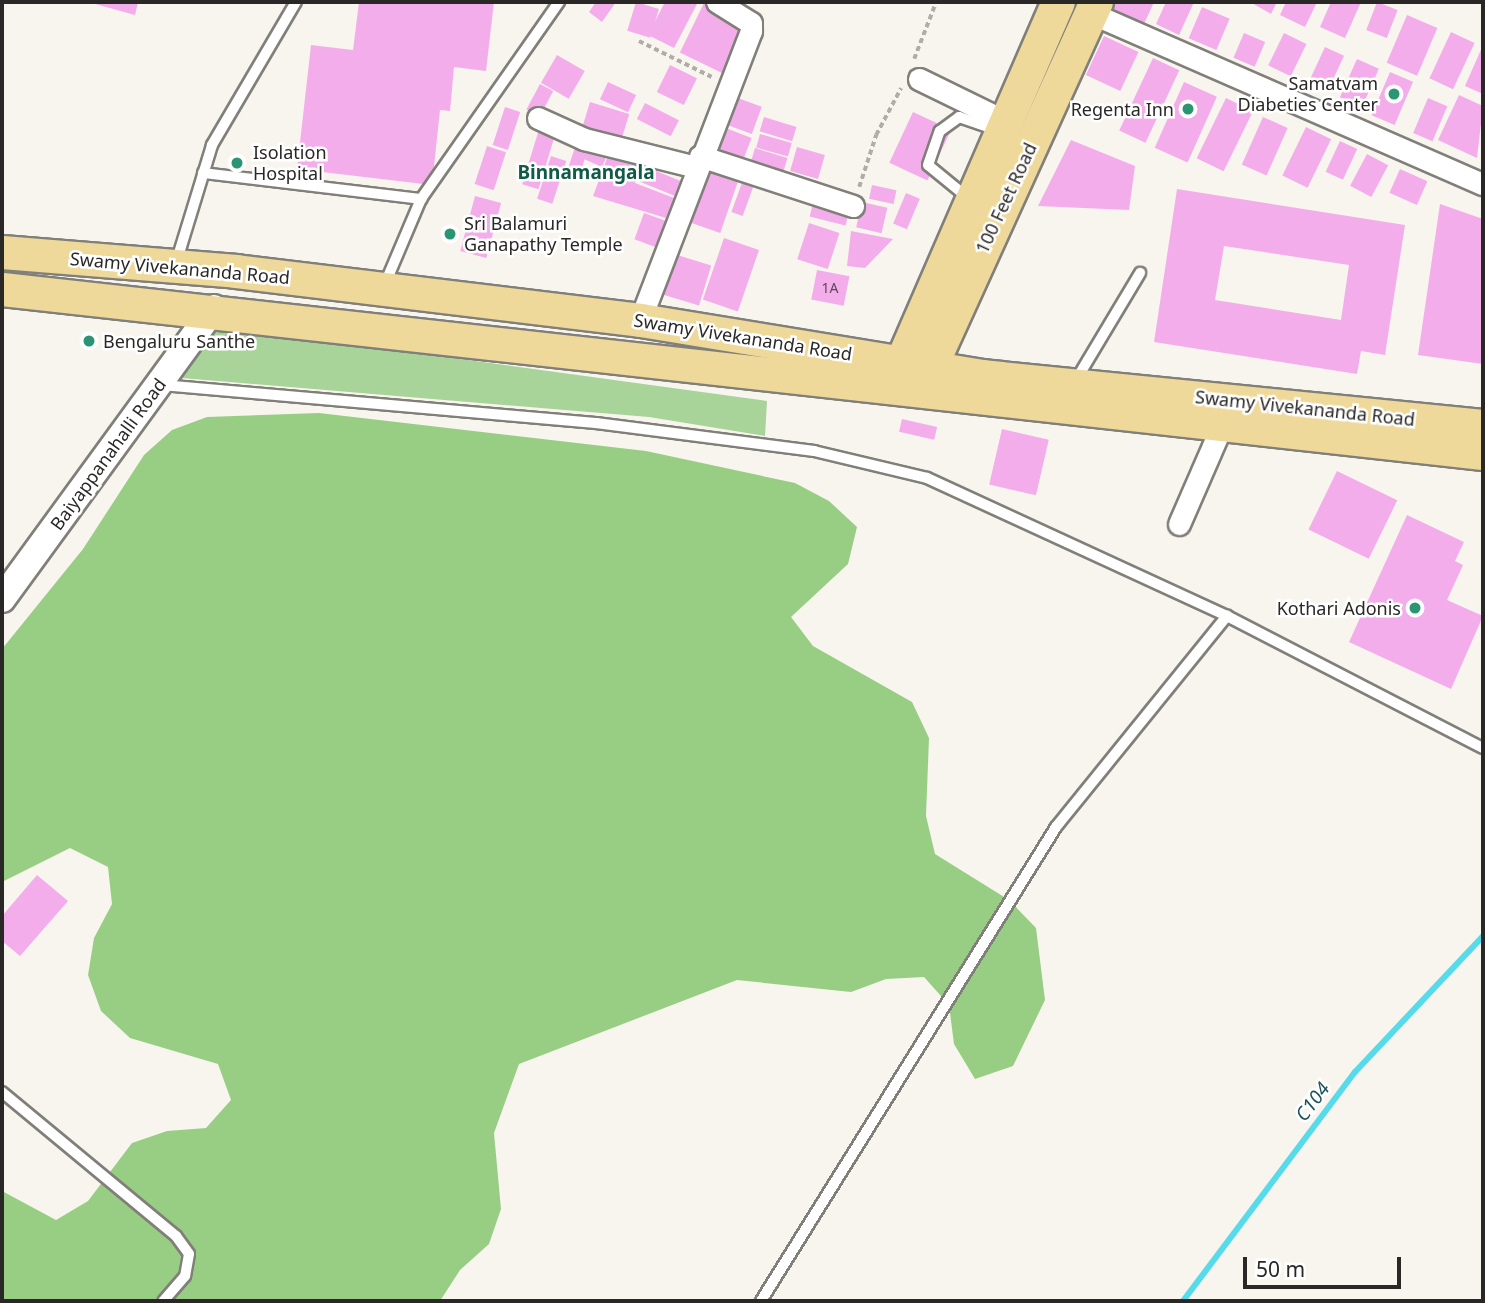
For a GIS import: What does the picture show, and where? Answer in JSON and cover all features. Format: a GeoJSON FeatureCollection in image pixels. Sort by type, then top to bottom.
{"type":"FeatureCollection","features":[{"type":"Feature","properties":{"kind":"main road","name":"100 Feet Road"},"geometry":{"type":"LineString","coordinates":[[908,379],[970,199],[1058,2]]}},
{"type":"Feature","properties":{"kind":"main road","name":"100 Feet Road"},"geometry":{"type":"LineString","coordinates":[[908,379],[1094,7]]}},
{"type":"Feature","properties":{"kind":"main road","name":"Swamy Vivekananda Road"},"geometry":{"type":"LineString","coordinates":[[2,252],[175,266],[640,320],[908,379],[1072,385],[1483,426]]}},
{"type":"Feature","properties":{"kind":"main road","name":"Swamy Vivekananda Road"},"geometry":{"type":"LineString","coordinates":[[2,289],[908,379],[1222,425],[1483,453]]}},
{"type":"Feature","properties":{"kind":"street"},"geometry":{"type":"LineString","coordinates":[[640,320],[751,23],[717,2]]}},
{"type":"Feature","properties":{"kind":"street"},"geometry":{"type":"LineString","coordinates":[[1094,7],[1483,184]]}},
{"type":"Feature","properties":{"kind":"street"},"geometry":{"type":"LineString","coordinates":[[913,73],[1003,126]]}},
{"type":"Feature","properties":{"kind":"street"},"geometry":{"type":"LineString","coordinates":[[538,118],[584,139],[698,162],[853,206]]}},
{"type":"Feature","properties":{"kind":"street","name":"Baiyappanahalli Road"},"geometry":{"type":"LineString","coordinates":[[2,599],[214,308]]}},
{"type":"Feature","properties":{"kind":"street"},"geometry":{"type":"LineString","coordinates":[[1179,524],[1222,425]]}},
{"type":"Feature","properties":{"kind":"lane"},"geometry":{"type":"LineString","coordinates":[[175,266],[212,145],[296,2]]}},
{"type":"Feature","properties":{"kind":"lane"},"geometry":{"type":"LineString","coordinates":[[383,289],[421,199],[559,2]]}},
{"type":"Feature","properties":{"kind":"lane"},"geometry":{"type":"LineString","coordinates":[[970,199],[935,176],[930,154],[947,121],[959,117],[1003,126]]}},
{"type":"Feature","properties":{"kind":"lane"},"geometry":{"type":"LineString","coordinates":[[203,173],[421,199]]}},
{"type":"Feature","properties":{"kind":"lane"},"geometry":{"type":"LineString","coordinates":[[1072,385],[1140,273]]}},
{"type":"Feature","properties":{"kind":"lane"},"geometry":{"type":"LineString","coordinates":[[159,384],[596,423],[814,451],[927,478],[1227,616],[1483,748]]}},
{"type":"Feature","properties":{"kind":"lane"},"geometry":{"type":"LineString","coordinates":[[761,1301],[1056,827],[1227,616]]}},
{"type":"Feature","properties":{"kind":"lane"},"geometry":{"type":"LineString","coordinates":[[2,1092],[176,1237],[189,1254],[185,1276],[163,1301]]}},
{"type":"Feature","properties":{"kind":"path"},"geometry":{"type":"LineString","coordinates":[[853,206],[876,135],[913,73],[936,2]]}},
{"type":"Feature","properties":{"kind":"path"},"geometry":{"type":"LineString","coordinates":[[639,41],[727,84]]}},
{"type":"Feature","properties":{"kind":"green space"},"geometry":{"type":"Polygon","coordinates":[[[220,326],[767,401],[765,436],[649,417],[182,378],[220,326]]]}},
{"type":"Feature","properties":{"kind":"green space"},"geometry":{"type":"Polygon","coordinates":[[[319,413],[646,451],[795,483],[829,501],[857,527],[848,564],[791,617],[813,646],[912,702],[929,738],[926,816],[935,854],[1009,900],[1036,928],[1045,1000],[1013,1066],[975,1079],[954,1044],[949,1005],[924,977],[886,979],[851,992],[737,980],[519,1064],[494,1133],[501,1209],[489,1244],[460,1270],[440,1301],[2,1301],[2,1191],[56,1220],[88,1201],[132,1143],[167,1131],[206,1128],[231,1100],[218,1064],[130,1038],[101,1011],[88,975],[94,938],[112,904],[108,867],[70,848],[2,882],[2,649],[83,549],[144,455],[172,430],[207,417],[319,413]]]}},
{"type":"Feature","properties":{"kind":"building"},"geometry":{"type":"Polygon","coordinates":[[[88,2],[138,2],[135,15],[88,2]]]}},
{"type":"Feature","properties":{"kind":"building"},"geometry":{"type":"Polygon","coordinates":[[[359,2],[494,2],[486,71],[454,67],[450,111],[440,110],[432,185],[297,169],[311,45],[353,50],[359,2]]]}},
{"type":"Feature","properties":{"kind":"building"},"geometry":{"type":"Polygon","coordinates":[[[596,2],[616,2],[602,22],[589,12],[596,2]]]}},
{"type":"Feature","properties":{"kind":"building"},"geometry":{"type":"Polygon","coordinates":[[[636,2],[659,9],[650,38],[627,31],[636,2]]]}},
{"type":"Feature","properties":{"kind":"building"},"geometry":{"type":"Polygon","coordinates":[[[665,2],[698,2],[674,48],[648,35],[665,2]]]}},
{"type":"Feature","properties":{"kind":"building"},"geometry":{"type":"Polygon","coordinates":[[[1115,2],[1154,2],[1144,24],[1111,9],[1115,2]]]}},
{"type":"Feature","properties":{"kind":"building"},"geometry":{"type":"Polygon","coordinates":[[[1166,2],[1194,2],[1179,35],[1156,24],[1166,2]]]}},
{"type":"Feature","properties":{"kind":"building"},"geometry":{"type":"Polygon","coordinates":[[[1250,2],[1277,2],[1271,14],[1250,2]]]}},
{"type":"Feature","properties":{"kind":"building"},"geometry":{"type":"Polygon","coordinates":[[[1286,2],[1317,2],[1305,27],[1280,15],[1286,2]]]}},
{"type":"Feature","properties":{"kind":"building"},"geometry":{"type":"Polygon","coordinates":[[[1331,2],[1361,2],[1345,38],[1320,27],[1331,2]]]}},
{"type":"Feature","properties":{"kind":"building"},"geometry":{"type":"Polygon","coordinates":[[[1377,2],[1398,10],[1387,38],[1366,30],[1377,2]]]}},
{"type":"Feature","properties":{"kind":"building"},"geometry":{"type":"Polygon","coordinates":[[[704,3],[747,24],[723,73],[680,52],[704,3]]]}},
{"type":"Feature","properties":{"kind":"building"},"geometry":{"type":"Polygon","coordinates":[[[1202,7],[1230,19],[1216,50],[1189,38],[1202,7]]]}},
{"type":"Feature","properties":{"kind":"building"},"geometry":{"type":"Polygon","coordinates":[[[1407,15],[1437,28],[1417,76],[1387,63],[1407,15]]]}},
{"type":"Feature","properties":{"kind":"building"},"geometry":{"type":"Polygon","coordinates":[[[1451,32],[1475,43],[1453,89],[1429,78],[1451,32]]]}},
{"type":"Feature","properties":{"kind":"building"},"geometry":{"type":"Polygon","coordinates":[[[1244,33],[1265,42],[1255,67],[1233,58],[1244,33]]]}},
{"type":"Feature","properties":{"kind":"building"},"geometry":{"type":"Polygon","coordinates":[[[1284,33],[1306,44],[1291,76],[1268,65],[1284,33]]]}},
{"type":"Feature","properties":{"kind":"building"},"geometry":{"type":"Polygon","coordinates":[[[1104,36],[1138,52],[1120,91],[1086,75],[1104,36]]]}},
{"type":"Feature","properties":{"kind":"building"},"geometry":{"type":"Polygon","coordinates":[[[1483,45],[1483,94],[1465,86],[1483,45]]]}},
{"type":"Feature","properties":{"kind":"building"},"geometry":{"type":"Polygon","coordinates":[[[1325,47],[1344,56],[1328,90],[1309,81],[1325,47]]]}},
{"type":"Feature","properties":{"kind":"building"},"geometry":{"type":"Polygon","coordinates":[[[557,55],[585,71],[569,99],[541,83],[557,55]]]}},
{"type":"Feature","properties":{"kind":"building"},"geometry":{"type":"Polygon","coordinates":[[[1153,58],[1179,70],[1145,143],[1119,131],[1153,58]]]}},
{"type":"Feature","properties":{"kind":"building"},"geometry":{"type":"Polygon","coordinates":[[[1357,59],[1379,69],[1362,107],[1340,97],[1357,59]]]}},
{"type":"Feature","properties":{"kind":"building"},"geometry":{"type":"Polygon","coordinates":[[[670,65],[697,78],[684,105],[657,92],[670,65]]]}},
{"type":"Feature","properties":{"kind":"building"},"geometry":{"type":"Polygon","coordinates":[[[1390,72],[1413,82],[1395,125],[1372,115],[1390,72]]]}},
{"type":"Feature","properties":{"kind":"building"},"geometry":{"type":"Polygon","coordinates":[[[608,82],[636,95],[628,112],[600,99],[608,82]]]}},
{"type":"Feature","properties":{"kind":"building"},"geometry":{"type":"Polygon","coordinates":[[[1184,82],[1217,97],[1188,162],[1155,148],[1184,82]]]}},
{"type":"Feature","properties":{"kind":"building"},"geometry":{"type":"Polygon","coordinates":[[[540,84],[553,91],[540,117],[526,110],[540,84]]]}},
{"type":"Feature","properties":{"kind":"building"},"geometry":{"type":"Polygon","coordinates":[[[727,94],[762,107],[752,134],[717,121],[727,94]]]}},
{"type":"Feature","properties":{"kind":"building"},"geometry":{"type":"Polygon","coordinates":[[[1459,95],[1483,106],[1477,158],[1438,140],[1459,95]]]}},
{"type":"Feature","properties":{"kind":"building"},"geometry":{"type":"Polygon","coordinates":[[[1226,98],[1253,111],[1224,171],[1197,158],[1226,98]]]}},
{"type":"Feature","properties":{"kind":"building"},"geometry":{"type":"Polygon","coordinates":[[[1428,98],[1447,106],[1432,141],[1413,133],[1428,98]]]}},
{"type":"Feature","properties":{"kind":"building"},"geometry":{"type":"Polygon","coordinates":[[[590,102],[629,114],[621,141],[582,129],[590,102]]]}},
{"type":"Feature","properties":{"kind":"building"},"geometry":{"type":"Polygon","coordinates":[[[645,103],[679,120],[671,136],[637,119],[645,103]]]}},
{"type":"Feature","properties":{"kind":"building"},"geometry":{"type":"Polygon","coordinates":[[[505,107],[520,112],[508,150],[493,145],[505,107]]]}},
{"type":"Feature","properties":{"kind":"building"},"geometry":{"type":"Polygon","coordinates":[[[913,112],[951,130],[927,181],[889,163],[913,112]]]}},
{"type":"Feature","properties":{"kind":"building"},"geometry":{"type":"Polygon","coordinates":[[[764,117],[797,127],[792,141],[760,131],[764,117]]]}},
{"type":"Feature","properties":{"kind":"building"},"geometry":{"type":"Polygon","coordinates":[[[1263,117],[1288,128],[1267,175],[1242,165],[1263,117]]]}},
{"type":"Feature","properties":{"kind":"building"},"geometry":{"type":"Polygon","coordinates":[[[718,125],[752,138],[741,166],[707,153],[718,125]]]}},
{"type":"Feature","properties":{"kind":"building"},"geometry":{"type":"Polygon","coordinates":[[[540,126],[556,131],[538,189],[522,184],[540,126]]]}},
{"type":"Feature","properties":{"kind":"building"},"geometry":{"type":"Polygon","coordinates":[[[1306,127],[1331,139],[1307,188],[1282,176],[1306,127]]]}},
{"type":"Feature","properties":{"kind":"building"},"geometry":{"type":"Polygon","coordinates":[[[760,134],[792,143],[788,157],[756,147],[760,134]]]}},
{"type":"Feature","properties":{"kind":"building"},"geometry":{"type":"Polygon","coordinates":[[[1071,140],[1135,166],[1129,210],[1038,206],[1071,140]]]}},
{"type":"Feature","properties":{"kind":"building"},"geometry":{"type":"Polygon","coordinates":[[[1340,141],[1357,149],[1343,180],[1326,172],[1340,141]]]}},
{"type":"Feature","properties":{"kind":"building"},"geometry":{"type":"Polygon","coordinates":[[[576,144],[588,148],[580,173],[568,169],[576,144]]]}},
{"type":"Feature","properties":{"kind":"building"},"geometry":{"type":"Polygon","coordinates":[[[487,146],[506,152],[494,190],[475,184],[487,146]]]}},
{"type":"Feature","properties":{"kind":"building"},"geometry":{"type":"Polygon","coordinates":[[[589,147],[607,155],[602,167],[584,159],[589,147]]]}},
{"type":"Feature","properties":{"kind":"building"},"geometry":{"type":"Polygon","coordinates":[[[797,147],[825,155],[818,179],[790,171],[797,147]]]}},
{"type":"Feature","properties":{"kind":"building"},"geometry":{"type":"Polygon","coordinates":[[[755,148],[788,158],[781,179],[749,169],[755,148]]]}},
{"type":"Feature","properties":{"kind":"building"},"geometry":{"type":"Polygon","coordinates":[[[609,153],[642,165],[635,183],[674,198],[666,218],[593,196],[609,153]]]}},
{"type":"Feature","properties":{"kind":"building"},"geometry":{"type":"Polygon","coordinates":[[[1367,154],[1388,165],[1371,197],[1350,186],[1367,154]]]}},
{"type":"Feature","properties":{"kind":"building"},"geometry":{"type":"Polygon","coordinates":[[[551,156],[566,161],[552,204],[537,199],[551,156]]]}},
{"type":"Feature","properties":{"kind":"building"},"geometry":{"type":"Polygon","coordinates":[[[646,167],[680,181],[674,196],[640,182],[646,167]]]}},
{"type":"Feature","properties":{"kind":"building"},"geometry":{"type":"Polygon","coordinates":[[[707,167],[739,178],[720,233],[688,222],[707,167]]]}},
{"type":"Feature","properties":{"kind":"building"},"geometry":{"type":"Polygon","coordinates":[[[1400,169],[1427,181],[1417,205],[1389,193],[1400,169]]]}},
{"type":"Feature","properties":{"kind":"building"},"geometry":{"type":"Polygon","coordinates":[[[743,180],[754,184],[743,216],[731,212],[743,180]]]}},
{"type":"Feature","properties":{"kind":"building"},"geometry":{"type":"Polygon","coordinates":[[[872,185],[896,190],[894,204],[869,199],[872,185]]]}},
{"type":"Feature","properties":{"kind":"building"},"geometry":{"type":"Polygon","coordinates":[[[1177,189],[1405,225],[1385,355],[1361,351],[1357,374],[1154,342],[1177,189]],[[1224,246],[1215,300],[1341,320],[1349,265],[1224,246]]]}},
{"type":"Feature","properties":{"kind":"building"},"geometry":{"type":"Polygon","coordinates":[[[906,193],[920,199],[907,229],[893,223],[906,193]]]}},
{"type":"Feature","properties":{"kind":"building"},"geometry":{"type":"Polygon","coordinates":[[[475,196],[501,203],[486,258],[460,251],[475,196]]]}},
{"type":"Feature","properties":{"kind":"building"},"geometry":{"type":"Polygon","coordinates":[[[862,202],[887,208],[881,233],[856,227],[862,202]]]}},
{"type":"Feature","properties":{"kind":"building"},"geometry":{"type":"Polygon","coordinates":[[[813,203],[849,212],[846,226],[810,217],[813,203]]]}},
{"type":"Feature","properties":{"kind":"building"},"geometry":{"type":"Polygon","coordinates":[[[1440,204],[1483,219],[1483,364],[1418,355],[1440,204]]]}},
{"type":"Feature","properties":{"kind":"building"},"geometry":{"type":"Polygon","coordinates":[[[644,213],[666,221],[656,247],[634,239],[644,213]]]}},
{"type":"Feature","properties":{"kind":"building"},"geometry":{"type":"Polygon","coordinates":[[[809,223],[839,233],[828,269],[797,259],[809,223]]]}},
{"type":"Feature","properties":{"kind":"building"},"geometry":{"type":"Polygon","coordinates":[[[851,231],[893,239],[865,268],[847,266],[851,231]]]}},
{"type":"Feature","properties":{"kind":"building"},"geometry":{"type":"Polygon","coordinates":[[[724,238],[759,250],[738,312],[703,299],[724,238]]]}},
{"type":"Feature","properties":{"kind":"building"},"geometry":{"type":"Polygon","coordinates":[[[674,254],[711,265],[699,306],[662,294],[674,254]]]}},
{"type":"Feature","properties":{"kind":"building"},"geometry":{"type":"Polygon","coordinates":[[[817,270],[849,276],[844,306],[811,299],[817,270]]]}},
{"type":"Feature","properties":{"kind":"building"},"geometry":{"type":"Polygon","coordinates":[[[902,419],[937,427],[934,440],[899,432],[902,419]]]}},
{"type":"Feature","properties":{"kind":"building"},"geometry":{"type":"Polygon","coordinates":[[[1002,429],[1049,440],[1036,495],[989,485],[1002,429]]]}},
{"type":"Feature","properties":{"kind":"building"},"geometry":{"type":"Polygon","coordinates":[[[1337,471],[1397,500],[1369,559],[1309,529],[1337,471]]]}},
{"type":"Feature","properties":{"kind":"building","name":"Kothari Adonis"},"geometry":{"type":"Polygon","coordinates":[[[1407,515],[1464,542],[1455,561],[1463,565],[1447,600],[1483,616],[1451,689],[1349,642],[1407,515]]]}},
{"type":"Feature","properties":{"kind":"building"},"geometry":{"type":"Polygon","coordinates":[[[37,875],[68,901],[20,956],[2,941],[2,916],[37,875]]]}},
{"type":"Feature","properties":{"kind":"waterway","name":"C104"},"geometry":{"type":"LineString","coordinates":[[1183,1301],[1355,1072],[1483,936]]}},
{"type":"Feature","properties":{"kind":"place","name":"Samatvam Diabeties Center"},"geometry":{"type":"Point","coordinates":[1394,94]}},
{"type":"Feature","properties":{"kind":"place","name":"Regenta Inn"},"geometry":{"type":"Point","coordinates":[1188,109]}},
{"type":"Feature","properties":{"kind":"place","name":"Isolation Hospital"},"geometry":{"type":"Point","coordinates":[237,163]}},
{"type":"Feature","properties":{"kind":"place","name":"Sri Balamuri Ganapathy Temple"},"geometry":{"type":"Point","coordinates":[450,234]}},
{"type":"Feature","properties":{"kind":"place","name":"Bengaluru Santhe"},"geometry":{"type":"Point","coordinates":[89,341]}},
{"type":"Feature","properties":{"kind":"place","name":"Kothari Adonis"},"geometry":{"type":"Point","coordinates":[1415,608]}},
{"type":"Feature","properties":{"kind":"district","name":"Binnamangala"},"geometry":{"type":"Point","coordinates":[586,173]}}]}
